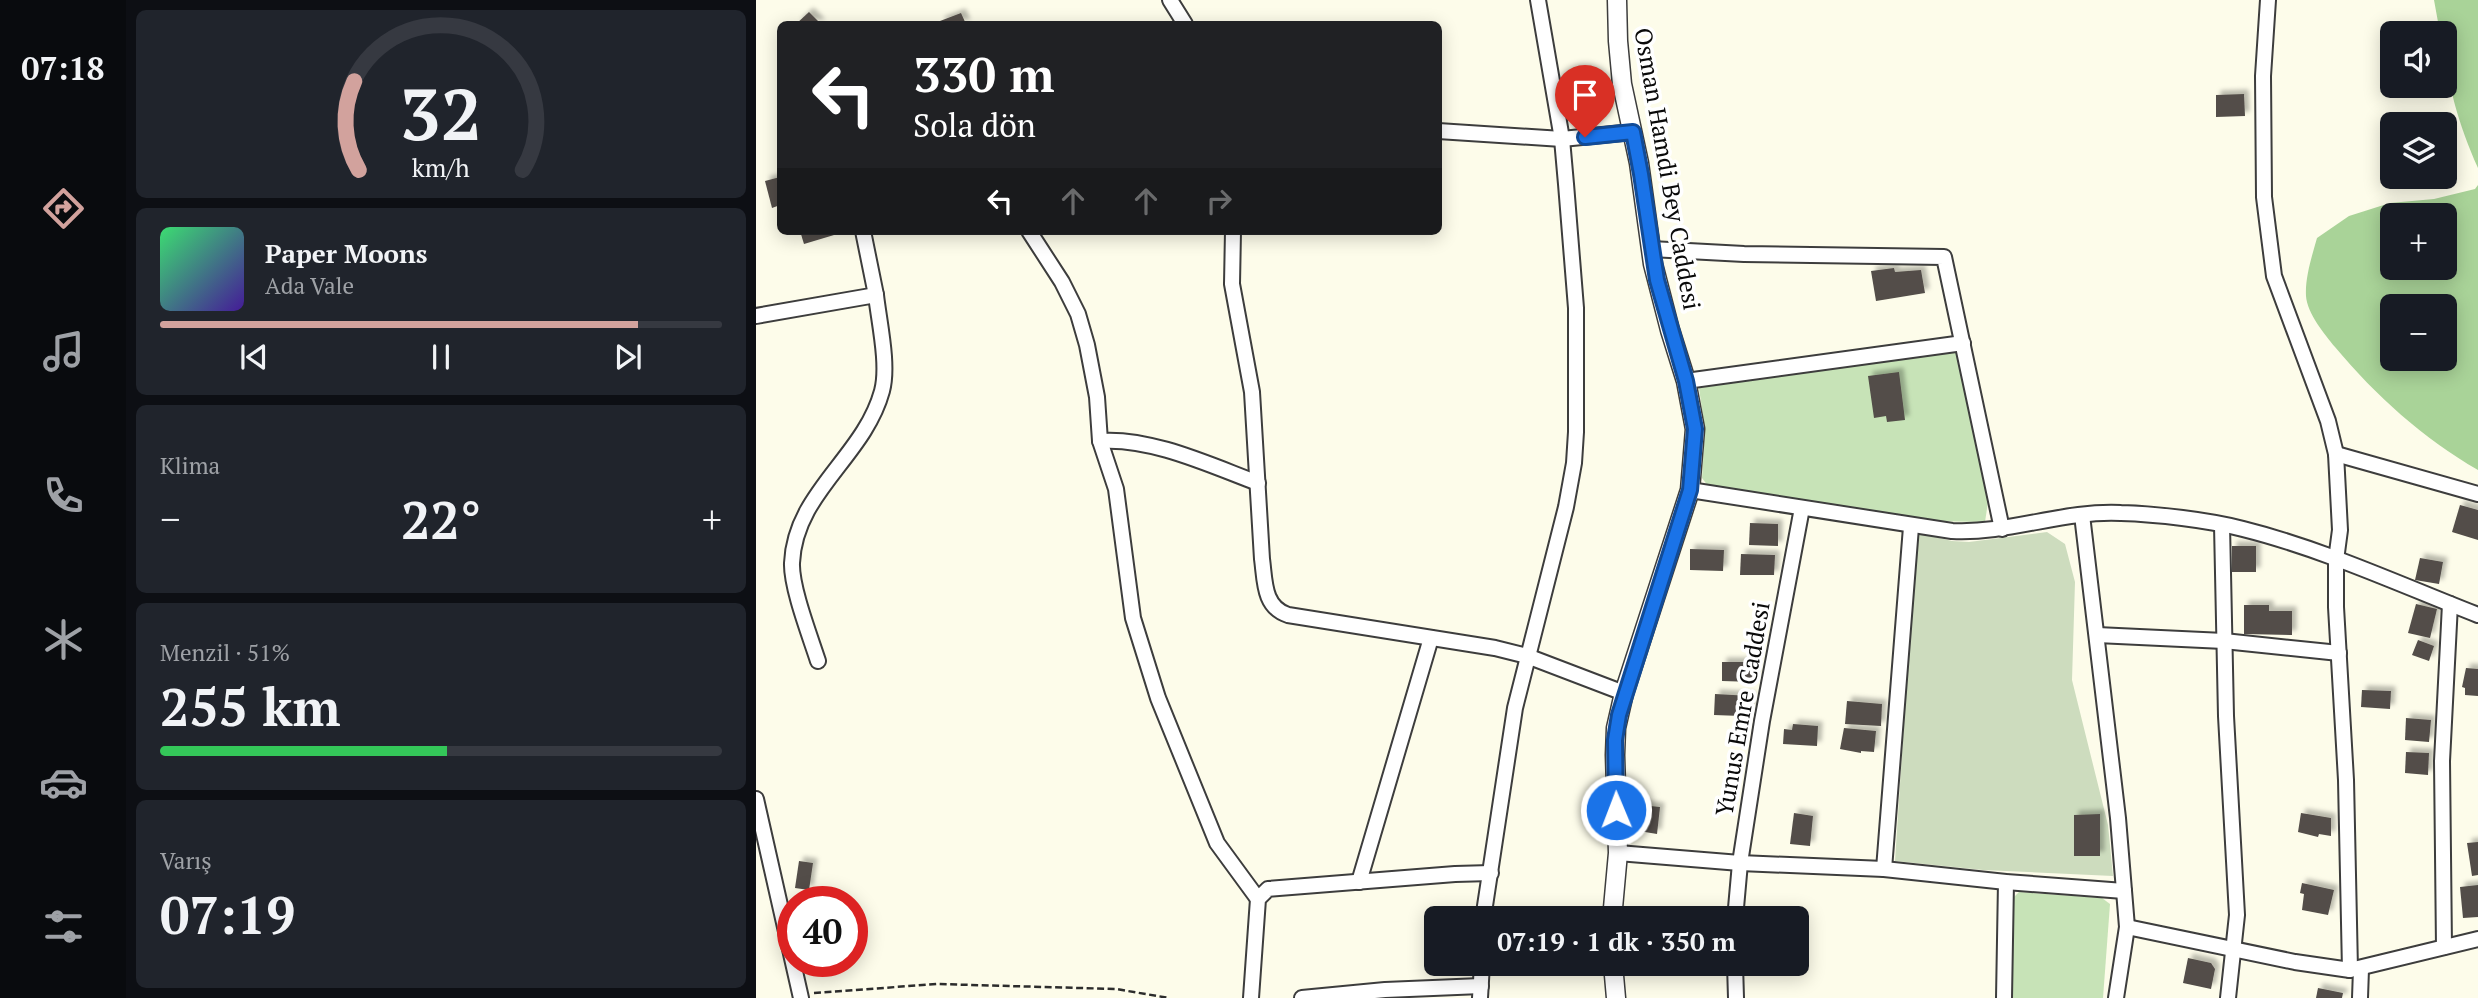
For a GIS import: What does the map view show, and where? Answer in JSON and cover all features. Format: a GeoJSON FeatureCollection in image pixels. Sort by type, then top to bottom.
{"type":"FeatureCollection","features":[{"type":"Feature","properties":{"kind":"street"},"geometry":{"type":"LineString","coordinates":[[1170,0],[1183,21]]}},
{"type":"Feature","properties":{"kind":"street"},"geometry":{"type":"LineString","coordinates":[[1485,906],[1515,708],[1566,507],[1576,442],[1576,308],[1562,139],[1538,0]]}},
{"type":"Feature","properties":{"kind":"street","name":"Osman Hamdi Bey Caddesi"},"geometry":{"type":"LineString","coordinates":[[1613,906],[1618,853],[1615,740],[1624,693],[1690,490],[1695,429],[1686,381],[1670,330],[1651,249],[1641,174],[1622,83],[1617,0]]}},
{"type":"Feature","properties":{"kind":"street"},"geometry":{"type":"LineString","coordinates":[[2268,0],[2263,76],[2264,197],[2274,276],[2328,421],[2336,454],[2340,530],[2336,560],[2339,653],[2356,970],[2360,998]]}},
{"type":"Feature","properties":{"kind":"street"},"geometry":{"type":"LineString","coordinates":[[1442,131],[1562,139],[1633,132]]}},
{"type":"Feature","properties":{"kind":"street"},"geometry":{"type":"LineString","coordinates":[[818,661],[793,574],[794,540],[799,523],[821,488],[845,460],[864,431],[882,391],[883,358],[876,295],[864,235]]}},
{"type":"Feature","properties":{"kind":"street"},"geometry":{"type":"LineString","coordinates":[[1032,235],[1062,282],[1078,314],[1087,345],[1097,397],[1100,440],[1116,489],[1133,618],[1158,698],[1217,843],[1258,899],[1251,998]]}},
{"type":"Feature","properties":{"kind":"street"},"geometry":{"type":"LineString","coordinates":[[1233,235],[1233,299],[1250,374],[1266,587],[1271,605],[1288,615],[1495,648],[1527,656],[1624,693]]}},
{"type":"Feature","properties":{"kind":"street"},"geometry":{"type":"LineString","coordinates":[[1651,249],[1744,254],[1944,257],[2002,529]]}},
{"type":"Feature","properties":{"kind":"street"},"geometry":{"type":"LineString","coordinates":[[756,316],[876,295]]}},
{"type":"Feature","properties":{"kind":"street"},"geometry":{"type":"LineString","coordinates":[[1686,381],[1963,343]]}},
{"type":"Feature","properties":{"kind":"street"},"geometry":{"type":"LineString","coordinates":[[1100,440],[1123,440],[1166,451],[1258,483]]}},
{"type":"Feature","properties":{"kind":"street"},"geometry":{"type":"LineString","coordinates":[[2336,454],[2478,494]]}},
{"type":"Feature","properties":{"kind":"street"},"geometry":{"type":"LineString","coordinates":[[1690,490],[1911,527],[1970,532],[2082,515],[2135,514],[2222,525],[2261,533],[2478,615]]}},
{"type":"Feature","properties":{"kind":"street","name":"Yunus Emre Caddesi"},"geometry":{"type":"LineString","coordinates":[[1736,906],[1740,863],[1762,721],[1802,508]]}},
{"type":"Feature","properties":{"kind":"street"},"geometry":{"type":"LineString","coordinates":[[2082,515],[2127,927],[2116,998]]}},
{"type":"Feature","properties":{"kind":"street"},"geometry":{"type":"LineString","coordinates":[[2222,525],[2225,716],[2237,915],[2228,998]]}},
{"type":"Feature","properties":{"kind":"street"},"geometry":{"type":"LineString","coordinates":[[1884,869],[1911,527]]}},
{"type":"Feature","properties":{"kind":"street"},"geometry":{"type":"LineString","coordinates":[[2444,947],[2442,761],[2450,604]]}},
{"type":"Feature","properties":{"kind":"street"},"geometry":{"type":"LineString","coordinates":[[2097,635],[2224,641],[2339,653]]}},
{"type":"Feature","properties":{"kind":"street"},"geometry":{"type":"LineString","coordinates":[[1359,883],[1431,638]]}},
{"type":"Feature","properties":{"kind":"street"},"geometry":{"type":"LineString","coordinates":[[756,799],[801,996]]}},
{"type":"Feature","properties":{"kind":"street"},"geometry":{"type":"LineString","coordinates":[[1618,853],[1740,863],[1884,869],[2124,891]]}},
{"type":"Feature","properties":{"kind":"street"},"geometry":{"type":"LineString","coordinates":[[1258,899],[1268,889],[1491,873]]}},
{"type":"Feature","properties":{"kind":"street"},"geometry":{"type":"LineString","coordinates":[[2004,998],[2006,882]]}},
{"type":"Feature","properties":{"kind":"street"},"geometry":{"type":"LineString","coordinates":[[2127,927],[2295,962],[2356,970],[2478,939]]}},
{"type":"Feature","properties":{"kind":"street"},"geometry":{"type":"LineString","coordinates":[[1614,976],[1616,998]]}},
{"type":"Feature","properties":{"kind":"street"},"geometry":{"type":"LineString","coordinates":[[1735,976],[1736,998]]}},
{"type":"Feature","properties":{"kind":"street"},"geometry":{"type":"LineString","coordinates":[[1302,998],[1385,990],[1481,992]]}},
{"type":"Feature","properties":{"kind":"path"},"geometry":{"type":"LineString","coordinates":[[801,996],[937,984],[1116,989],[1169,998]]}},
{"type":"Feature","properties":{"kind":"green space"},"geometry":{"type":"Polygon","coordinates":[[[2434,0],[2478,0],[2478,168],[2453,98],[2457,98],[2457,21],[2438,21],[2434,0]]]}},
{"type":"Feature","properties":{"kind":"green space"},"geometry":{"type":"Polygon","coordinates":[[[2478,185],[2478,470],[2419,430],[2367,382],[2322,330],[2307,303],[2308,274],[2317,238],[2349,216],[2380,206],[2380,280],[2457,280],[2457,203],[2390,203],[2434,199],[2475,189],[2478,185]]]}},
{"type":"Feature","properties":{"kind":"green space"},"geometry":{"type":"Polygon","coordinates":[[[1957,351],[1988,502],[1985,522],[1930,521],[1708,486],[1702,478],[1705,430],[1699,388],[1957,351]]]}},
{"type":"Feature","properties":{"kind":"green space"},"geometry":{"type":"Polygon","coordinates":[[[2047,532],[2065,544],[2075,582],[2072,680],[2108,825],[2113,876],[1983,870],[1895,861],[1914,569],[1919,533],[1969,542],[2047,532]]]}},
{"type":"Feature","properties":{"kind":"green space"},"geometry":{"type":"Polygon","coordinates":[[[2019,892],[2102,898],[2110,904],[2103,998],[2013,998],[2012,899],[2019,892]]]}},
{"type":"Feature","properties":{"kind":"building"},"geometry":{"type":"Polygon","coordinates":[[[809,12],[818,21],[799,21],[809,12]]]}},
{"type":"Feature","properties":{"kind":"building"},"geometry":{"type":"Polygon","coordinates":[[[961,13],[965,21],[940,21],[961,13]]]}},
{"type":"Feature","properties":{"kind":"building"},"geometry":{"type":"Polygon","coordinates":[[[2244,94],[2245,116],[2216,117],[2216,95],[2244,94]]]}},
{"type":"Feature","properties":{"kind":"building"},"geometry":{"type":"Polygon","coordinates":[[[777,178],[777,206],[772,208],[765,181],[777,178]]]}},
{"type":"Feature","properties":{"kind":"building"},"geometry":{"type":"Polygon","coordinates":[[[801,235],[834,235],[804,244],[801,235]]]}},
{"type":"Feature","properties":{"kind":"building"},"geometry":{"type":"Polygon","coordinates":[[[1894,268],[1895,272],[1921,270],[1925,293],[1876,301],[1871,271],[1894,268]]]}},
{"type":"Feature","properties":{"kind":"building"},"geometry":{"type":"Polygon","coordinates":[[[1899,372],[1905,420],[1887,422],[1886,416],[1874,418],[1868,376],[1899,372]]]}},
{"type":"Feature","properties":{"kind":"building"},"geometry":{"type":"Polygon","coordinates":[[[2460,505],[2478,510],[2478,540],[2452,532],[2460,505]]]}},
{"type":"Feature","properties":{"kind":"building"},"geometry":{"type":"Polygon","coordinates":[[[1750,523],[1778,524],[1778,546],[1749,545],[1750,523]]]}},
{"type":"Feature","properties":{"kind":"building"},"geometry":{"type":"Polygon","coordinates":[[[2232,546],[2256,546],[2256,572],[2232,572],[2232,546]]]}},
{"type":"Feature","properties":{"kind":"building"},"geometry":{"type":"Polygon","coordinates":[[[1690,549],[1724,550],[1723,571],[1690,570],[1690,549]]]}},
{"type":"Feature","properties":{"kind":"building"},"geometry":{"type":"Polygon","coordinates":[[[1741,554],[1775,555],[1774,575],[1740,575],[1741,554]]]}},
{"type":"Feature","properties":{"kind":"building"},"geometry":{"type":"Polygon","coordinates":[[[2420,558],[2443,562],[2439,584],[2415,580],[2420,558]]]}},
{"type":"Feature","properties":{"kind":"building"},"geometry":{"type":"Polygon","coordinates":[[[2416,604],[2437,609],[2430,638],[2408,633],[2416,604]]]}},
{"type":"Feature","properties":{"kind":"building"},"geometry":{"type":"Polygon","coordinates":[[[2244,605],[2269,605],[2269,611],[2292,611],[2292,635],[2244,634],[2244,605]]]}},
{"type":"Feature","properties":{"kind":"building"},"geometry":{"type":"Polygon","coordinates":[[[2418,640],[2434,646],[2429,661],[2412,655],[2418,640]]]}},
{"type":"Feature","properties":{"kind":"building"},"geometry":{"type":"Polygon","coordinates":[[[1722,662],[1755,662],[1755,682],[1722,681],[1722,662]]]}},
{"type":"Feature","properties":{"kind":"building"},"geometry":{"type":"Polygon","coordinates":[[[2466,668],[2478,669],[2478,696],[2465,695],[2465,688],[2462,687],[2466,668]]]}},
{"type":"Feature","properties":{"kind":"building"},"geometry":{"type":"Polygon","coordinates":[[[2362,690],[2391,691],[2390,709],[2361,707],[2362,690]]]}},
{"type":"Feature","properties":{"kind":"building"},"geometry":{"type":"Polygon","coordinates":[[[1715,694],[1751,696],[1750,712],[1741,712],[1741,716],[1714,715],[1715,694]]]}},
{"type":"Feature","properties":{"kind":"building"},"geometry":{"type":"Polygon","coordinates":[[[1847,701],[1882,704],[1881,726],[1845,724],[1847,701]]]}},
{"type":"Feature","properties":{"kind":"building"},"geometry":{"type":"Polygon","coordinates":[[[2406,718],[2431,720],[2429,742],[2405,740],[2406,718]]]}},
{"type":"Feature","properties":{"kind":"building"},"geometry":{"type":"Polygon","coordinates":[[[1793,724],[1818,726],[1817,746],[1783,744],[1784,729],[1792,730],[1793,724]]]}},
{"type":"Feature","properties":{"kind":"building"},"geometry":{"type":"Polygon","coordinates":[[[1844,728],[1876,731],[1874,752],[1861,753],[1840,749],[1844,728]]]}},
{"type":"Feature","properties":{"kind":"building"},"geometry":{"type":"Polygon","coordinates":[[[2406,752],[2429,753],[2428,775],[2405,773],[2406,752]]]}},
{"type":"Feature","properties":{"kind":"building"},"geometry":{"type":"Polygon","coordinates":[[[1641,805],[1660,807],[1657,834],[1639,831],[1641,805]]]}},
{"type":"Feature","properties":{"kind":"building"},"geometry":{"type":"Polygon","coordinates":[[[1794,813],[1813,816],[1810,846],[1790,844],[1794,813]]]}},
{"type":"Feature","properties":{"kind":"building"},"geometry":{"type":"Polygon","coordinates":[[[2301,813],[2331,818],[2331,836],[2319,834],[2318,837],[2298,832],[2301,813]]]}},
{"type":"Feature","properties":{"kind":"building"},"geometry":{"type":"Polygon","coordinates":[[[2100,814],[2100,856],[2074,856],[2074,815],[2100,814]]]}},
{"type":"Feature","properties":{"kind":"building"},"geometry":{"type":"Polygon","coordinates":[[[2478,842],[2478,875],[2472,876],[2467,843],[2478,842]]]}},
{"type":"Feature","properties":{"kind":"building"},"geometry":{"type":"Polygon","coordinates":[[[799,861],[813,863],[810,886],[795,886],[799,861]]]}},
{"type":"Feature","properties":{"kind":"building"},"geometry":{"type":"Polygon","coordinates":[[[2302,883],[2334,890],[2328,915],[2302,910],[2302,883]]]}},
{"type":"Feature","properties":{"kind":"building"},"geometry":{"type":"Polygon","coordinates":[[[2478,885],[2478,917],[2463,918],[2460,887],[2478,885]]]}},
{"type":"Feature","properties":{"kind":"building"},"geometry":{"type":"Polygon","coordinates":[[[2188,958],[2211,963],[2215,969],[2211,989],[2183,983],[2188,958]]]}},
{"type":"Feature","properties":{"kind":"building"},"geometry":{"type":"Polygon","coordinates":[[[2318,988],[2343,993],[2342,998],[2316,998],[2318,988]]]}},
{"type":"Feature","properties":{"kind":"route"},"geometry":{"type":"LineString","coordinates":[[1585,137],[1633,132],[1653,264],[1686,381],[1695,429],[1690,490],[1619,715],[1615,740],[1616,810]]}}]}
